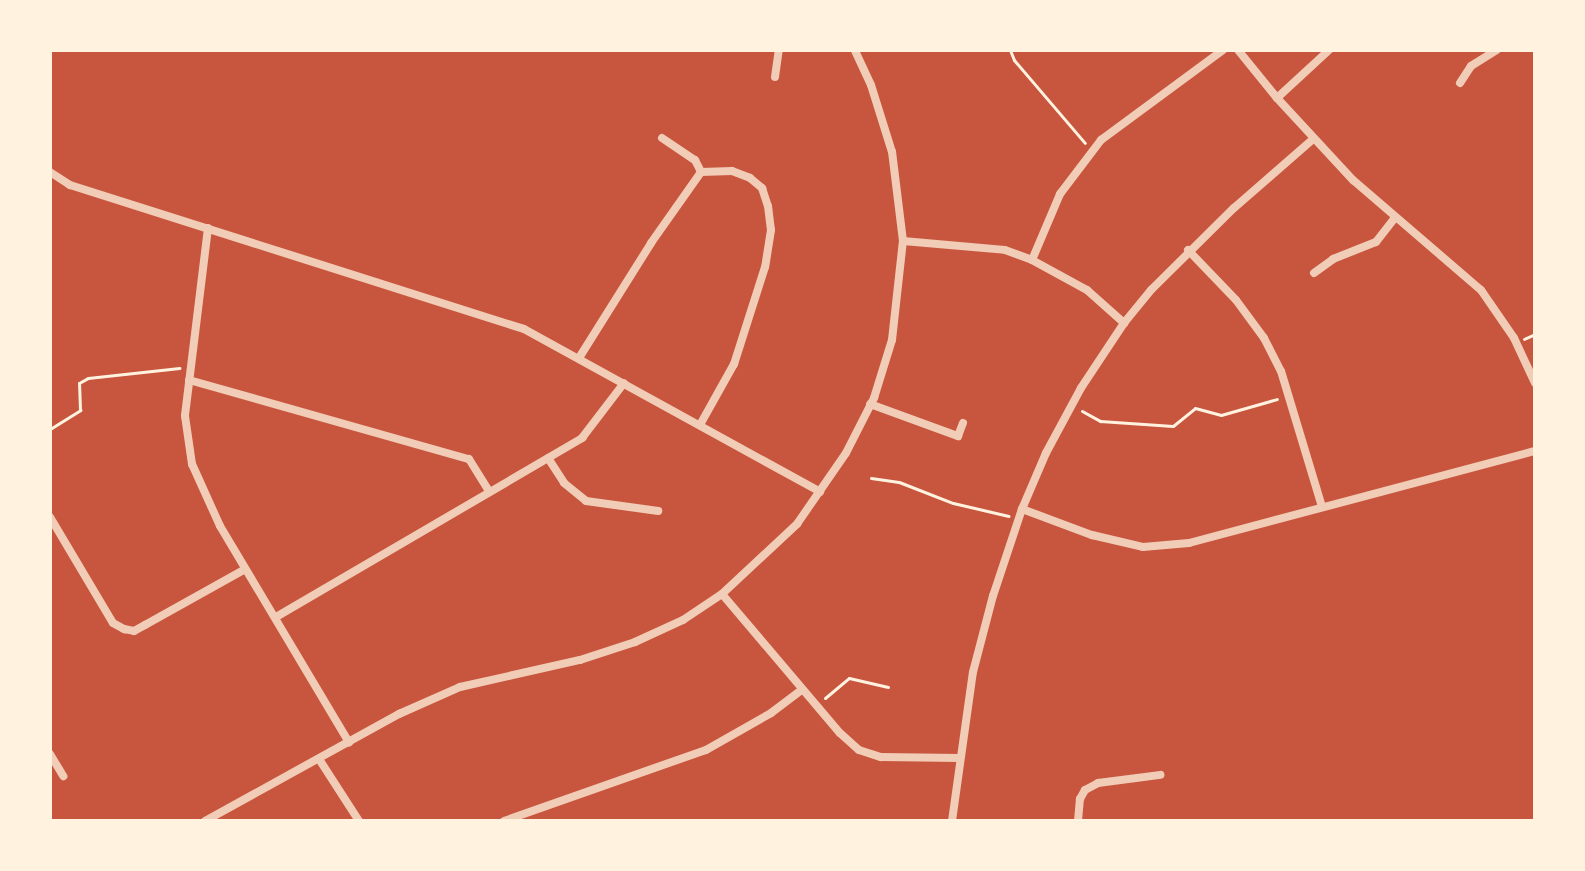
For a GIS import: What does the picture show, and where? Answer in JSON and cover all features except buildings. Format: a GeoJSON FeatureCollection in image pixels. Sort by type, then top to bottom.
{"type":"FeatureCollection","features":[{"type":"Feature","properties":{"kind":"street"},"geometry":{"type":"LineString","coordinates":[[775,77],[779,50]]}},
{"type":"Feature","properties":{"kind":"street"},"geometry":{"type":"LineString","coordinates":[[205,821],[399,714],[460,687],[580,660],[635,642],[683,620],[722,594],[797,524],[846,453],[870,404],[892,340],[903,241],[892,152],[871,85],[855,50]]}},
{"type":"Feature","properties":{"kind":"street"},"geometry":{"type":"LineString","coordinates":[[1032,260],[1060,194],[1101,140],[1166,89],[1223,50]]}},
{"type":"Feature","properties":{"kind":"street"},"geometry":{"type":"LineString","coordinates":[[1238,50],[1313,139],[1395,218],[1481,290],[1514,338],[1535,383]]}},
{"type":"Feature","properties":{"kind":"street"},"geometry":{"type":"LineString","coordinates":[[1277,98],[1329,50]]}},
{"type":"Feature","properties":{"kind":"street"},"geometry":{"type":"LineString","coordinates":[[1460,83],[1471,66],[1497,50]]}},
{"type":"Feature","properties":{"kind":"street"},"geometry":{"type":"LineString","coordinates":[[662,138],[695,160],[701,172]]}},
{"type":"Feature","properties":{"kind":"street"},"geometry":{"type":"LineString","coordinates":[[952,821],[967,694],[991,601],[1022,509],[1072,406],[1124,323],[1188,250],[1313,139]]}},
{"type":"Feature","properties":{"kind":"street"},"geometry":{"type":"LineString","coordinates":[[701,172],[732,171],[750,178],[762,188],[771,230],[749,325],[734,364],[701,423]]}},
{"type":"Feature","properties":{"kind":"street"},"geometry":{"type":"LineString","coordinates":[[50,172],[70,185],[524,329],[701,423],[820,492]]}},
{"type":"Feature","properties":{"kind":"street"},"geometry":{"type":"LineString","coordinates":[[579,358],[651,243],[701,172]]}},
{"type":"Feature","properties":{"kind":"street"},"geometry":{"type":"LineString","coordinates":[[1314,273],[1333,259],[1376,242],[1395,218]]}},
{"type":"Feature","properties":{"kind":"street"},"geometry":{"type":"LineString","coordinates":[[208,228],[185,416],[192,464],[220,526],[349,742]]}},
{"type":"Feature","properties":{"kind":"street"},"geometry":{"type":"LineString","coordinates":[[903,241],[1005,250],[1032,260],[1087,290],[1124,323]]}},
{"type":"Feature","properties":{"kind":"street"},"geometry":{"type":"LineString","coordinates":[[1188,250],[1236,300],[1264,338],[1289,396],[1322,507]]}},
{"type":"Feature","properties":{"kind":"street"},"geometry":{"type":"LineString","coordinates":[[189,380],[469,459],[488,490]]}},
{"type":"Feature","properties":{"kind":"street"},"geometry":{"type":"LineString","coordinates":[[276,617],[488,490],[582,438],[624,383]]}},
{"type":"Feature","properties":{"kind":"street"},"geometry":{"type":"LineString","coordinates":[[870,404],[958,436],[963,423]]}},
{"type":"Feature","properties":{"kind":"street"},"geometry":{"type":"LineString","coordinates":[[1022,509],[1092,535],[1143,547],[1189,543],[1535,451]]}},
{"type":"Feature","properties":{"kind":"street"},"geometry":{"type":"LineString","coordinates":[[548,458],[564,483],[586,501],[658,511]]}},
{"type":"Feature","properties":{"kind":"street"},"geometry":{"type":"LineString","coordinates":[[50,517],[113,623],[124,629],[134,631],[245,569]]}},
{"type":"Feature","properties":{"kind":"street"},"geometry":{"type":"LineString","coordinates":[[722,594],[816,706],[859,750],[881,757],[959,758]]}},
{"type":"Feature","properties":{"kind":"street"},"geometry":{"type":"LineString","coordinates":[[504,821],[706,750],[771,713],[802,690]]}},
{"type":"Feature","properties":{"kind":"street"},"geometry":{"type":"LineString","coordinates":[[51,757],[63,776]]}},
{"type":"Feature","properties":{"kind":"street"},"geometry":{"type":"LineString","coordinates":[[319,759],[359,821]]}},
{"type":"Feature","properties":{"kind":"street"},"geometry":{"type":"LineString","coordinates":[[1078,821],[1080,799],[1085,790],[1098,783],[1160,775]]}},
{"type":"Feature","properties":{"kind":"path"},"geometry":{"type":"LineString","coordinates":[[1010,50],[1014,60],[1092,152]]}},
{"type":"Feature","properties":{"kind":"path"},"geometry":{"type":"LineString","coordinates":[[50,429],[80,410],[79,383],[88,378],[156,368],[190,368]]}},
{"type":"Feature","properties":{"kind":"path"},"geometry":{"type":"LineString","coordinates":[[1072,406],[1100,421],[1173,426],[1195,408],[1221,415],[1289,396]]}},
{"type":"Feature","properties":{"kind":"path"},"geometry":{"type":"LineString","coordinates":[[871,478],[899,482],[953,503],[1019,519]]}},
{"type":"Feature","properties":{"kind":"path"},"geometry":{"type":"LineString","coordinates":[[816,706],[849,678],[888,687]]}}]}
